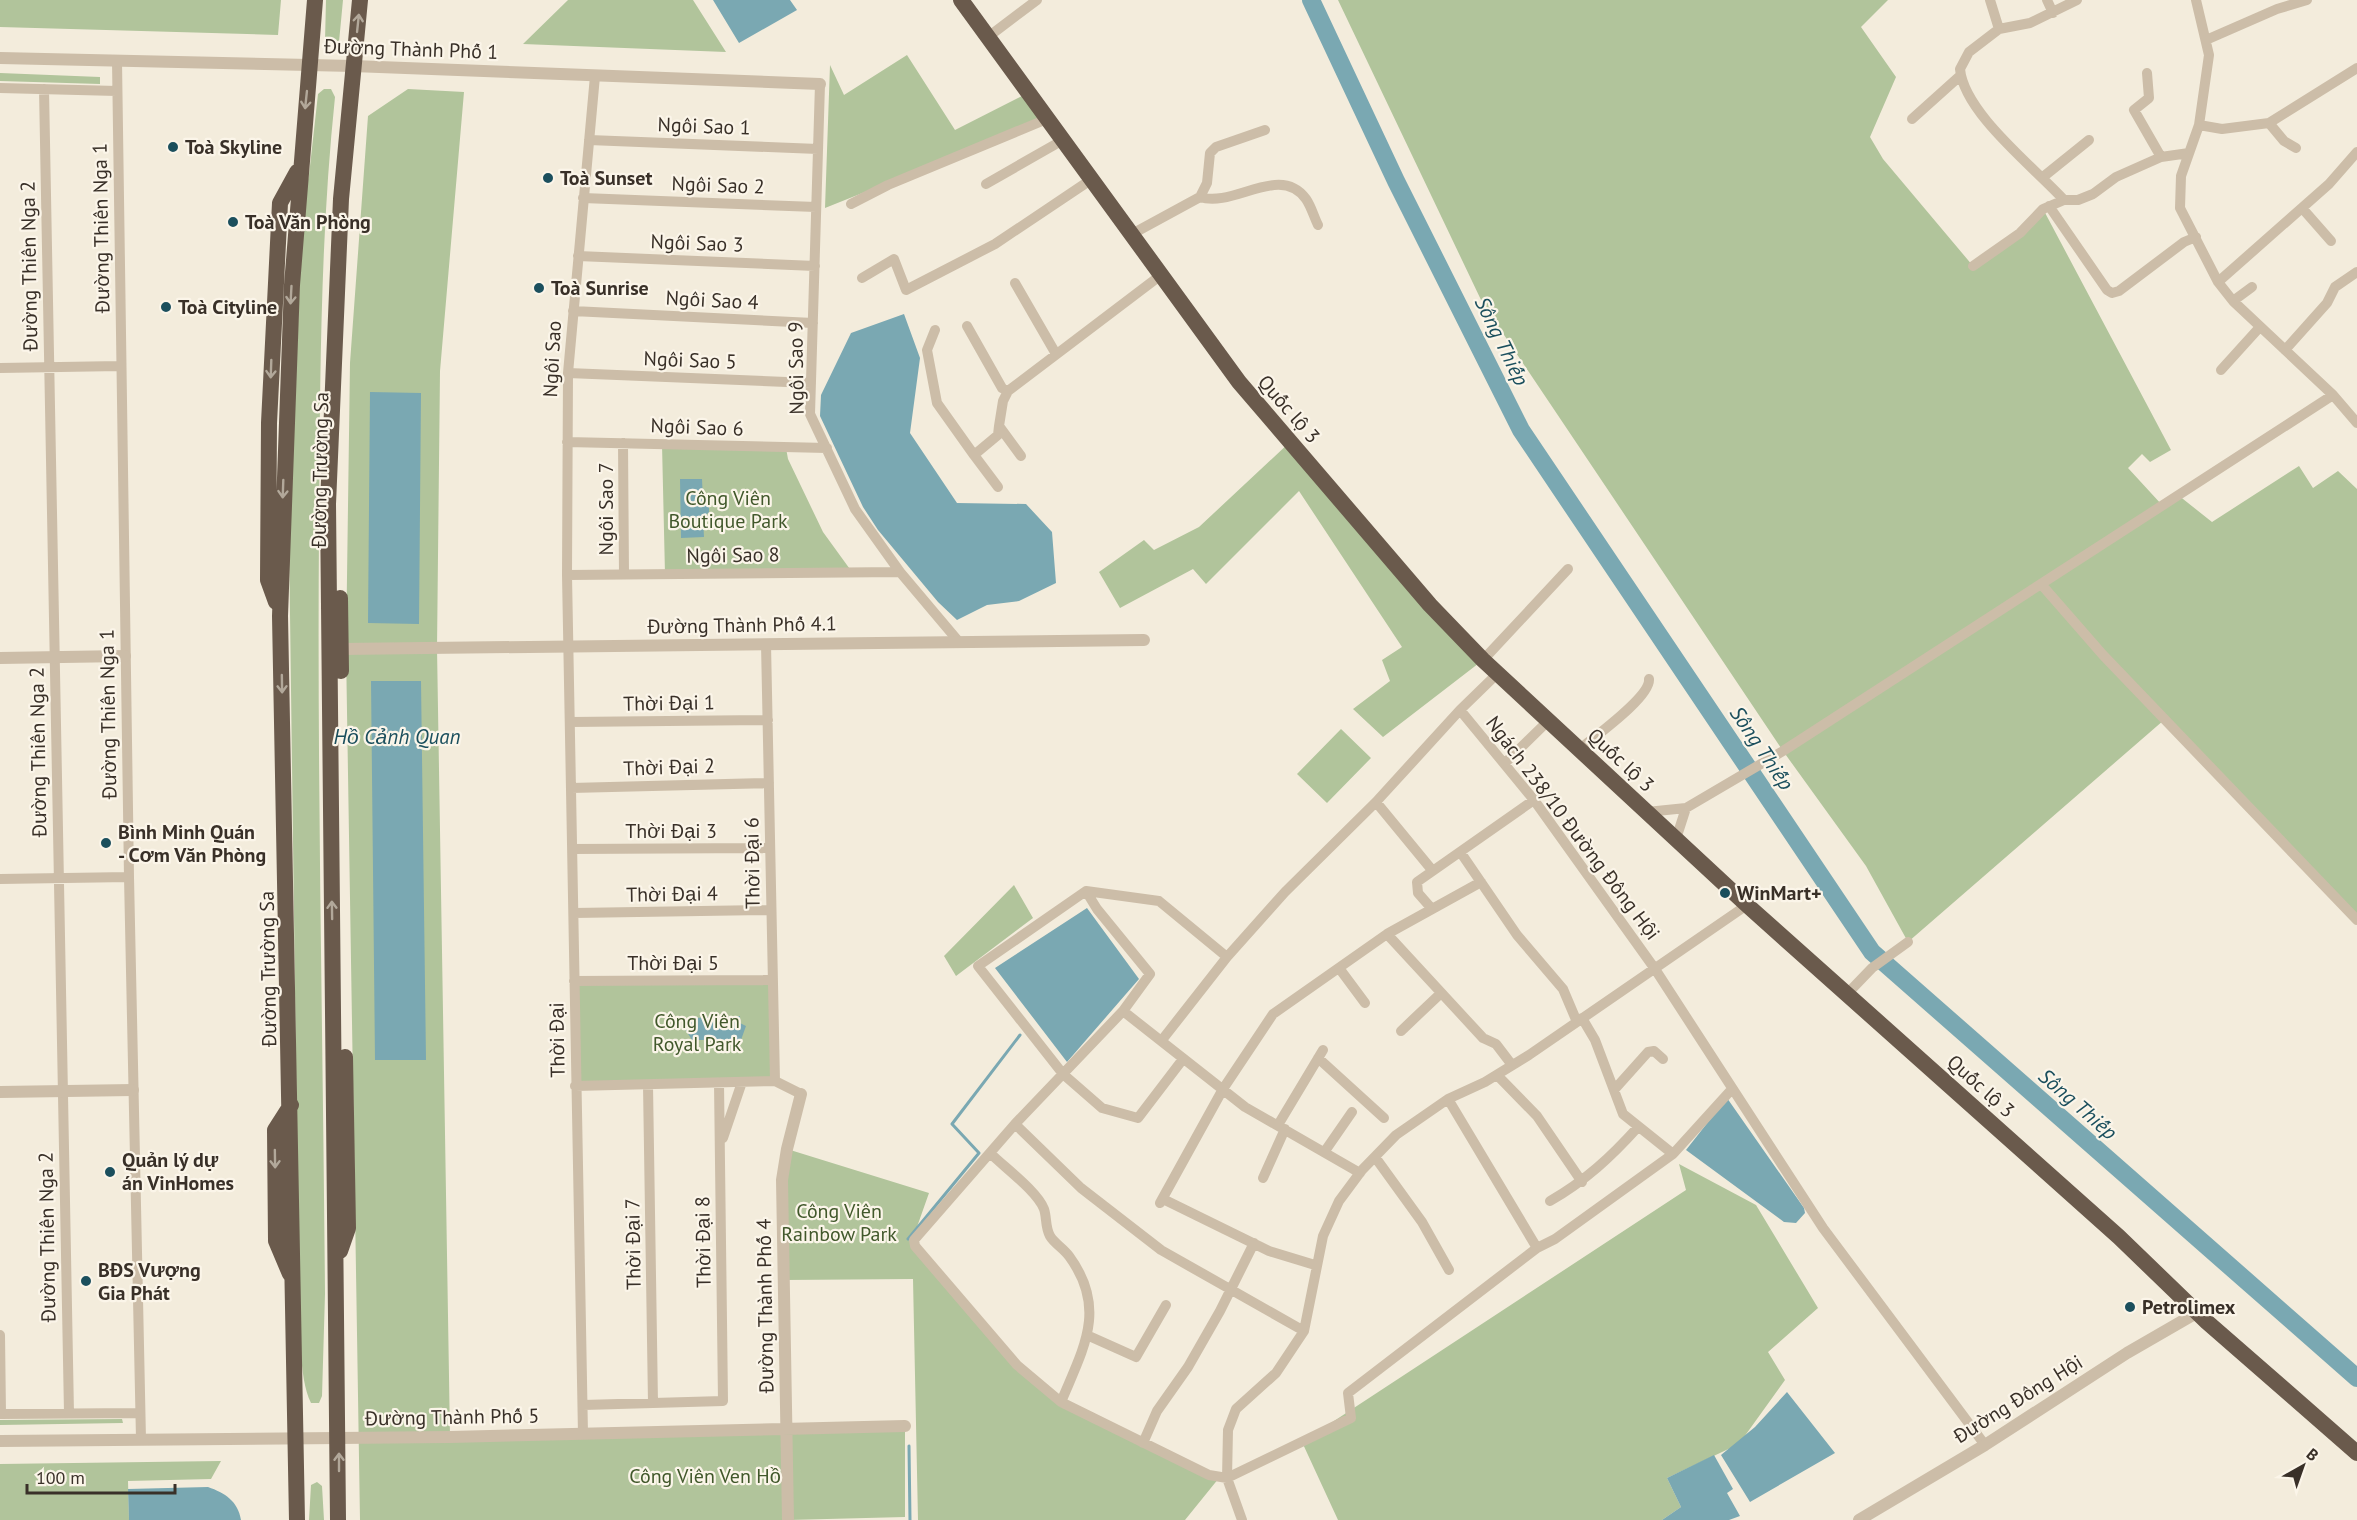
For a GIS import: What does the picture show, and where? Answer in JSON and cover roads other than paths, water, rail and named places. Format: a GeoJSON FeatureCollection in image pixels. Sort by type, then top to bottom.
{"type":"FeatureCollection","features":[{"type":"Feature","properties":{"kind":"highway","name":"Đường Trường Sa"},"geometry":{"type":"LineString","coordinates":[[297,1520],[291,1105],[280,616],[284,468],[299,168],[315,0]]}},
{"type":"Feature","properties":{"kind":"highway","name":"Đường Trường Sa"},"geometry":{"type":"LineString","coordinates":[[338,1520],[339,1437],[328,504],[341,199],[360,0]]}},
{"type":"Feature","properties":{"kind":"highway","name":"Quốc lộ 3"},"geometry":{"type":"LineString","coordinates":[[961,0],[1239,382],[1430,605],[1497,674],[1747,905],[2357,1453]]}},
{"type":"Feature","properties":{"kind":"highway","name":"Đường Trường Sa"},"geometry":{"type":"LineString","coordinates":[[331,776],[341,738],[339,469],[352,191],[345,163]]}},
{"type":"Feature","properties":{"kind":"street"},"geometry":{"type":"LineString","coordinates":[[988,37],[1036,0]]}},
{"type":"Feature","properties":{"kind":"street"},"geometry":{"type":"LineString","coordinates":[[1990,0],[1999,29]]}},
{"type":"Feature","properties":{"kind":"street"},"geometry":{"type":"LineString","coordinates":[[2047,0],[2053,13]]}},
{"type":"Feature","properties":{"kind":"street"},"geometry":{"type":"LineString","coordinates":[[2064,200],[1996,133],[1980,112],[1960,75],[1960,69],[1969,52],[1999,29],[2030,22],[2077,0]]}},
{"type":"Feature","properties":{"kind":"street"},"geometry":{"type":"LineString","coordinates":[[2196,0],[2209,55],[2199,124],[2181,176],[2180,208],[2218,282],[2233,301],[2333,395],[2357,423]]}},
{"type":"Feature","properties":{"kind":"street"},"geometry":{"type":"LineString","coordinates":[[2206,40],[2277,9],[2307,0]]}},
{"type":"Feature","properties":{"kind":"street","name":"Đường Thành Phố 1"},"geometry":{"type":"LineString","coordinates":[[0,58],[310,64],[820,84]]}},
{"type":"Feature","properties":{"kind":"street","name":"Đường Thiên Nga 1"},"geometry":{"type":"LineString","coordinates":[[117,60],[125,656],[141,1439]]}},
{"type":"Feature","properties":{"kind":"street"},"geometry":{"type":"LineString","coordinates":[[2199,124],[2222,129],[2269,123],[2357,68]]}},
{"type":"Feature","properties":{"kind":"street"},"geometry":{"type":"LineString","coordinates":[[2147,73],[2149,98],[2134,110],[2161,157]]}},
{"type":"Feature","properties":{"kind":"street"},"geometry":{"type":"LineString","coordinates":[[1912,119],[1960,75]]}},
{"type":"Feature","properties":{"kind":"street","name":"Ngôi Sao"},"geometry":{"type":"LineString","coordinates":[[570,646],[567,575],[568,373],[595,76]]}},
{"type":"Feature","properties":{"kind":"street","name":"Ngôi Sao 9"},"geometry":{"type":"LineString","coordinates":[[820,84],[810,414],[855,509],[900,572],[959,642]]}},
{"type":"Feature","properties":{"kind":"street"},"geometry":{"type":"LineString","coordinates":[[0,88],[117,91]]}},
{"type":"Feature","properties":{"kind":"street","name":"Đường Thiên Nga 2"},"geometry":{"type":"LineString","coordinates":[[44,89],[69,1413]]}},
{"type":"Feature","properties":{"kind":"street"},"geometry":{"type":"LineString","coordinates":[[851,204],[888,185],[1047,119]]}},
{"type":"Feature","properties":{"kind":"street"},"geometry":{"type":"LineString","coordinates":[[2269,123],[2283,141],[2296,148]]}},
{"type":"Feature","properties":{"kind":"street"},"geometry":{"type":"LineString","coordinates":[[1132,234],[1200,197],[1207,183],[1210,153],[1216,147],[1266,130]]}},
{"type":"Feature","properties":{"kind":"street","name":"Ngôi Sao 1"},"geometry":{"type":"LineString","coordinates":[[589,140],[818,149]]}},
{"type":"Feature","properties":{"kind":"street"},"geometry":{"type":"LineString","coordinates":[[986,184],[1063,140]]}},
{"type":"Feature","properties":{"kind":"street"},"geometry":{"type":"LineString","coordinates":[[2043,177],[2089,140]]}},
{"type":"Feature","properties":{"kind":"street"},"geometry":{"type":"LineString","coordinates":[[2218,282],[2329,184],[2357,152]]}},
{"type":"Feature","properties":{"kind":"street"},"geometry":{"type":"LineString","coordinates":[[1973,266],[2020,233],[2031,220],[2049,206],[2064,200],[2078,200],[2093,194],[2116,177],[2161,157],[2189,153]]}},
{"type":"Feature","properties":{"kind":"street"},"geometry":{"type":"LineString","coordinates":[[862,278],[894,259],[906,290],[995,244],[1092,179]]}},
{"type":"Feature","properties":{"kind":"street"},"geometry":{"type":"LineString","coordinates":[[1200,197],[1222,200],[1264,186],[1284,185],[1306,198],[1318,225]]}},
{"type":"Feature","properties":{"kind":"street","name":"Ngôi Sao 2"},"geometry":{"type":"LineString","coordinates":[[583,198],[816,207]]}},
{"type":"Feature","properties":{"kind":"street"},"geometry":{"type":"LineString","coordinates":[[2049,206],[2107,290],[2112,293],[2119,291],[2184,242],[2196,237]]}},
{"type":"Feature","properties":{"kind":"street"},"geometry":{"type":"LineString","coordinates":[[2302,208],[2331,241]]}},
{"type":"Feature","properties":{"kind":"street","name":"Ngôi Sao 3"},"geometry":{"type":"LineString","coordinates":[[578,255],[815,266]]}},
{"type":"Feature","properties":{"kind":"street"},"geometry":{"type":"LineString","coordinates":[[2285,350],[2327,303],[2334,286],[2357,272]]}},
{"type":"Feature","properties":{"kind":"street"},"geometry":{"type":"LineString","coordinates":[[974,455],[998,435],[1003,401],[1008,391],[1161,275]]}},
{"type":"Feature","properties":{"kind":"street"},"geometry":{"type":"LineString","coordinates":[[1015,283],[1056,354]]}},
{"type":"Feature","properties":{"kind":"street"},"geometry":{"type":"LineString","coordinates":[[2233,301],[2252,287]]}},
{"type":"Feature","properties":{"kind":"street","name":"Ngôi Sao 4"},"geometry":{"type":"LineString","coordinates":[[573,311],[813,323]]}},
{"type":"Feature","properties":{"kind":"street"},"geometry":{"type":"LineString","coordinates":[[967,326],[1002,387],[1008,391]]}},
{"type":"Feature","properties":{"kind":"street"},"geometry":{"type":"LineString","coordinates":[[2221,370],[2259,327]]}},
{"type":"Feature","properties":{"kind":"street"},"geometry":{"type":"LineString","coordinates":[[935,330],[927,350],[937,403],[998,487]]}},
{"type":"Feature","properties":{"kind":"street"},"geometry":{"type":"LineString","coordinates":[[0,368],[120,366]]}},
{"type":"Feature","properties":{"kind":"street","name":"Ngôi Sao 5"},"geometry":{"type":"LineString","coordinates":[[568,373],[811,383]]}},
{"type":"Feature","properties":{"kind":"street"},"geometry":{"type":"LineString","coordinates":[[1647,812],[1686,808],[1783,751],[2333,395]]}},
{"type":"Feature","properties":{"kind":"street"},"geometry":{"type":"LineString","coordinates":[[999,426],[1021,456]]}},
{"type":"Feature","properties":{"kind":"street","name":"Ngôi Sao 6"},"geometry":{"type":"LineString","coordinates":[[567,442],[826,448]]}},
{"type":"Feature","properties":{"kind":"street","name":"Ngôi Sao 7"},"geometry":{"type":"LineString","coordinates":[[623,443],[624,574]]}},
{"type":"Feature","properties":{"kind":"street"},"geometry":{"type":"LineString","coordinates":[[1483,660],[1568,569]]}},
{"type":"Feature","properties":{"kind":"street","name":"Ngôi Sao 8"},"geometry":{"type":"LineString","coordinates":[[567,575],[900,572]]}},
{"type":"Feature","properties":{"kind":"street"},"geometry":{"type":"LineString","coordinates":[[2041,584],[2103,656],[2357,920]]}},
{"type":"Feature","properties":{"kind":"street","name":"Đường Thành Phố 4.1"},"geometry":{"type":"LineString","coordinates":[[341,649],[1143,640]]}},
{"type":"Feature","properties":{"kind":"street","name":"Thời Đại 6"},"geometry":{"type":"LineString","coordinates":[[766,644],[775,1081]]}},
{"type":"Feature","properties":{"kind":"street","name":"Thời Đại"},"geometry":{"type":"LineString","coordinates":[[570,646],[575,1086],[583,1434]]}},
{"type":"Feature","properties":{"kind":"street"},"geometry":{"type":"LineString","coordinates":[[0,657],[125,656]]}},
{"type":"Feature","properties":{"kind":"street"},"geometry":{"type":"LineString","coordinates":[[1162,1040],[1227,957],[1285,892],[1376,802],[1460,710],[1497,674]]}},
{"type":"Feature","properties":{"kind":"street"},"geometry":{"type":"LineString","coordinates":[[1580,749],[1642,696],[1650,684],[1649,679]]}},
{"type":"Feature","properties":{"kind":"street","name":"Ngách 238/10 Đường Đông Hội"},"geometry":{"type":"LineString","coordinates":[[1460,710],[1534,800],[1655,969],[1823,1228],[1985,1445]]}},
{"type":"Feature","properties":{"kind":"street","name":"Thời Đại 1"},"geometry":{"type":"LineString","coordinates":[[571,722],[768,720]]}},
{"type":"Feature","properties":{"kind":"street"},"geometry":{"type":"LineString","coordinates":[[1505,763],[1548,721]]}},
{"type":"Feature","properties":{"kind":"street","name":"Thời Đại 2"},"geometry":{"type":"LineString","coordinates":[[571,788],[769,783]]}},
{"type":"Feature","properties":{"kind":"street"},"geometry":{"type":"LineString","coordinates":[[1432,909],[1418,893],[1416,885],[1432,870],[1461,853],[1482,834],[1534,800]]}},
{"type":"Feature","properties":{"kind":"street"},"geometry":{"type":"LineString","coordinates":[[1376,802],[1432,870]]}},
{"type":"Feature","properties":{"kind":"street"},"geometry":{"type":"LineString","coordinates":[[1676,839],[1686,808]]}},
{"type":"Feature","properties":{"kind":"street","name":"Thời Đại 3"},"geometry":{"type":"LineString","coordinates":[[573,849],[770,848]]}},
{"type":"Feature","properties":{"kind":"street"},"geometry":{"type":"LineString","coordinates":[[1461,853],[1517,935],[1563,989],[1614,1090],[1623,1114],[1673,1154]]}},
{"type":"Feature","properties":{"kind":"street"},"geometry":{"type":"LineString","coordinates":[[0,879],[129,877]]}},
{"type":"Feature","properties":{"kind":"street"},"geometry":{"type":"LineString","coordinates":[[1315,1265],[1254,1244],[1161,1201],[1223,1089],[1273,1014],[1387,934],[1481,882]]}},
{"type":"Feature","properties":{"kind":"street"},"geometry":{"type":"LineString","coordinates":[[1184,1059],[1138,1118],[1101,1108],[1063,1074],[978,966],[1086,891],[1159,901],[1227,957]]}},
{"type":"Feature","properties":{"kind":"street"},"geometry":{"type":"LineString","coordinates":[[1086,891],[1097,909],[1150,974],[1123,1011],[1015,1124],[920,1232],[914,1240],[915,1246],[1017,1365],[1061,1402],[1209,1475],[1227,1478],[1351,1418],[1348,1393],[1537,1248],[1556,1239],[1673,1154],[1732,1089]]}},
{"type":"Feature","properties":{"kind":"street"},"geometry":{"type":"LineString","coordinates":[[1242,1520],[1227,1478],[1227,1430],[1236,1409],[1276,1373],[1304,1331],[1315,1265],[1323,1236],[1339,1201],[1360,1173],[1396,1135],[1448,1099],[1497,1075],[1747,905]]}},
{"type":"Feature","properties":{"kind":"street","name":"Thời Đại 4"},"geometry":{"type":"LineString","coordinates":[[574,914],[771,910]]}},
{"type":"Feature","properties":{"kind":"street"},"geometry":{"type":"LineString","coordinates":[[1387,934],[1483,1038],[1496,1044],[1512,1065]]}},
{"type":"Feature","properties":{"kind":"street"},"geometry":{"type":"LineString","coordinates":[[1847,994],[1872,968],[1906,943]]}},
{"type":"Feature","properties":{"kind":"street"},"geometry":{"type":"LineString","coordinates":[[1340,968],[1365,1003]]}},
{"type":"Feature","properties":{"kind":"street","name":"Thời Đại 5"},"geometry":{"type":"LineString","coordinates":[[574,981],[773,980]]}},
{"type":"Feature","properties":{"kind":"street"},"geometry":{"type":"LineString","coordinates":[[1401,1031],[1441,993]]}},
{"type":"Feature","properties":{"kind":"street"},"geometry":{"type":"LineString","coordinates":[[1123,1011],[1245,1107],[1360,1173]]}},
{"type":"Feature","properties":{"kind":"street"},"geometry":{"type":"LineString","coordinates":[[1614,1090],[1648,1053],[1654,1051],[1663,1059]]}},
{"type":"Feature","properties":{"kind":"street"},"geometry":{"type":"LineString","coordinates":[[1263,1178],[1281,1127],[1321,1054],[1384,1118]]}},
{"type":"Feature","properties":{"kind":"street"},"geometry":{"type":"LineString","coordinates":[[1497,1075],[1541,1121],[1582,1182]]}},
{"type":"Feature","properties":{"kind":"street"},"geometry":{"type":"LineString","coordinates":[[575,1086],[775,1081],[801,1094]]}},
{"type":"Feature","properties":{"kind":"street"},"geometry":{"type":"LineString","coordinates":[[720,1147],[742,1082]]}},
{"type":"Feature","properties":{"kind":"street","name":"Thời Đại 8"},"geometry":{"type":"LineString","coordinates":[[654,1403],[723,1401],[720,1083]]}},
{"type":"Feature","properties":{"kind":"street","name":"Thời Đại 7"},"geometry":{"type":"LineString","coordinates":[[648,1085],[654,1403]]}},
{"type":"Feature","properties":{"kind":"street"},"geometry":{"type":"LineString","coordinates":[[0,1092],[133,1090]]}},
{"type":"Feature","properties":{"kind":"street","name":"Đường Thành Phố 4"},"geometry":{"type":"LineString","coordinates":[[788,1520],[782,1180],[787,1149],[801,1094]]}},
{"type":"Feature","properties":{"kind":"street"},"geometry":{"type":"LineString","coordinates":[[1448,1099],[1537,1248]]}},
{"type":"Feature","properties":{"kind":"street"},"geometry":{"type":"LineString","coordinates":[[1325,1151],[1352,1112]]}},
{"type":"Feature","properties":{"kind":"street"},"geometry":{"type":"LineString","coordinates":[[1015,1124],[1081,1188],[1161,1250],[1304,1331]]}},
{"type":"Feature","properties":{"kind":"street"},"geometry":{"type":"LineString","coordinates":[[1550,1201],[1582,1182],[1608,1160],[1638,1127]]}},
{"type":"Feature","properties":{"kind":"street"},"geometry":{"type":"LineString","coordinates":[[990,1153],[1038,1200],[1045,1210],[1050,1237],[1068,1255],[1082,1278],[1089,1304],[1089,1336],[1061,1402]]}},
{"type":"Feature","properties":{"kind":"street"},"geometry":{"type":"LineString","coordinates":[[1375,1157],[1422,1222],[1449,1270]]}},
{"type":"Feature","properties":{"kind":"street"},"geometry":{"type":"LineString","coordinates":[[1143,1443],[1157,1411],[1188,1367],[1232,1290],[1254,1244]]}},
{"type":"Feature","properties":{"kind":"street"},"geometry":{"type":"LineString","coordinates":[[1089,1336],[1136,1357],[1166,1305]]}},
{"type":"Feature","properties":{"kind":"street","name":"Đường Đông Hội"},"geometry":{"type":"LineString","coordinates":[[1859,1520],[1985,1445],[2127,1353],[2198,1312]]}},
{"type":"Feature","properties":{"kind":"street"},"geometry":{"type":"LineString","coordinates":[[0,1335],[1,1414],[140,1413]]}},
{"type":"Feature","properties":{"kind":"street"},"geometry":{"type":"LineString","coordinates":[[583,1405],[654,1403]]}},
{"type":"Feature","properties":{"kind":"street","name":"Đường Thành Phố 5"},"geometry":{"type":"LineString","coordinates":[[0,1441],[583,1434],[905,1425]]}},
{"type":"Feature","properties":{"kind":"water"},"geometry":{"type":"Polygon","coordinates":[[[713,0],[790,0],[797,10],[739,43],[713,0]]]}},
{"type":"Feature","properties":{"kind":"water"},"geometry":{"type":"Polygon","coordinates":[[[904,314],[920,358],[910,433],[957,503],[1026,504],[1052,532],[1056,583],[1019,601],[987,605],[957,620],[938,602],[878,530],[863,507],[820,416],[821,395],[851,333],[904,314]]]}},
{"type":"Feature","properties":{"kind":"water"},"geometry":{"type":"Polygon","coordinates":[[[370,392],[421,393],[419,624],[368,623],[370,392]]]}},
{"type":"Feature","properties":{"kind":"water"},"geometry":{"type":"Polygon","coordinates":[[[680,479],[702,479],[703,501],[709,507],[709,512],[703,518],[704,537],[681,538],[680,479]]]}},
{"type":"Feature","properties":{"kind":"water","name":"Hồ Cảnh Quan"},"geometry":{"type":"Polygon","coordinates":[[[371,681],[421,681],[426,1060],[375,1060],[371,681]]]}},
{"type":"Feature","properties":{"kind":"water"},"geometry":{"type":"Polygon","coordinates":[[[1087,908],[1139,979],[1067,1062],[995,968],[1087,908]]]}},
{"type":"Feature","properties":{"kind":"water"},"geometry":{"type":"Polygon","coordinates":[[[740,1016],[740,1023],[746,1026],[741,1040],[692,1040],[685,1029],[693,1018],[740,1016]]]}},
{"type":"Feature","properties":{"kind":"water"},"geometry":{"type":"Polygon","coordinates":[[[1727,1098],[1804,1208],[1805,1213],[1796,1223],[1784,1222],[1686,1150],[1727,1098]]]}},
{"type":"Feature","properties":{"kind":"water"},"geometry":{"type":"Polygon","coordinates":[[[1787,1392],[1835,1453],[1750,1502],[1721,1455],[1755,1427],[1787,1392]]]}},
{"type":"Feature","properties":{"kind":"water"},"geometry":{"type":"Polygon","coordinates":[[[1714,1455],[1733,1489],[1727,1493],[1740,1516],[1729,1520],[1662,1520],[1681,1507],[1667,1478],[1714,1455]]]}},
{"type":"Feature","properties":{"kind":"water"},"geometry":{"type":"Polygon","coordinates":[[[208,1487],[220,1492],[234,1503],[241,1520],[129,1520],[128,1489],[208,1487]]]}},
{"type":"Feature","properties":{"kind":"waterway","name":"Sông Thiếp"},"geometry":{"type":"LineString","coordinates":[[1311,0],[1396,181],[1521,430],[1872,952],[2357,1378]]}},
{"type":"Feature","properties":{"kind":"waterway"},"geometry":{"type":"LineString","coordinates":[[908,1239],[979,1153],[952,1124],[1020,1035]]}},
{"type":"Feature","properties":{"kind":"waterway"},"geometry":{"type":"LineString","coordinates":[[909,1446],[910,1520]]}},
{"type":"Feature","properties":{"kind":"place","name":"Toà Skyline"},"geometry":{"type":"Point","coordinates":[173,147]}},
{"type":"Feature","properties":{"kind":"place","name":"Toà Sunset"},"geometry":{"type":"Point","coordinates":[548,178]}},
{"type":"Feature","properties":{"kind":"place","name":"Toà Văn Phòng"},"geometry":{"type":"Point","coordinates":[233,222]}},
{"type":"Feature","properties":{"kind":"place","name":"Toà Sunrise"},"geometry":{"type":"Point","coordinates":[539,288]}},
{"type":"Feature","properties":{"kind":"place","name":"Toà Cityline"},"geometry":{"type":"Point","coordinates":[166,307]}},
{"type":"Feature","properties":{"kind":"place","name":"Bình Minh Quán - Cơm Văn Phòng"},"geometry":{"type":"Point","coordinates":[106,843]}},
{"type":"Feature","properties":{"kind":"place","name":"WinMart+"},"geometry":{"type":"Point","coordinates":[1725,893]}},
{"type":"Feature","properties":{"kind":"place","name":"Quản lý dự án VinHomes"},"geometry":{"type":"Point","coordinates":[110,1172]}},
{"type":"Feature","properties":{"kind":"place","name":"BĐS Vượng Gia Phát"},"geometry":{"type":"Point","coordinates":[86,1281]}},
{"type":"Feature","properties":{"kind":"place","name":"Petrolimex"},"geometry":{"type":"Point","coordinates":[2130,1307]}},
{"type":"Feature","properties":{"kind":"park label","name":"Công Viên Boutique Park"},"geometry":{"type":"Point","coordinates":[728,510]}},
{"type":"Feature","properties":{"kind":"park label","name":"Công Viên Royal Park"},"geometry":{"type":"Point","coordinates":[697,1032]}},
{"type":"Feature","properties":{"kind":"park label","name":"Công Viên Rainbow Park"},"geometry":{"type":"Point","coordinates":[839,1222]}},
{"type":"Feature","properties":{"kind":"park label","name":"Công Viên Ven Hồ"},"geometry":{"type":"Point","coordinates":[705,1476]}}]}
